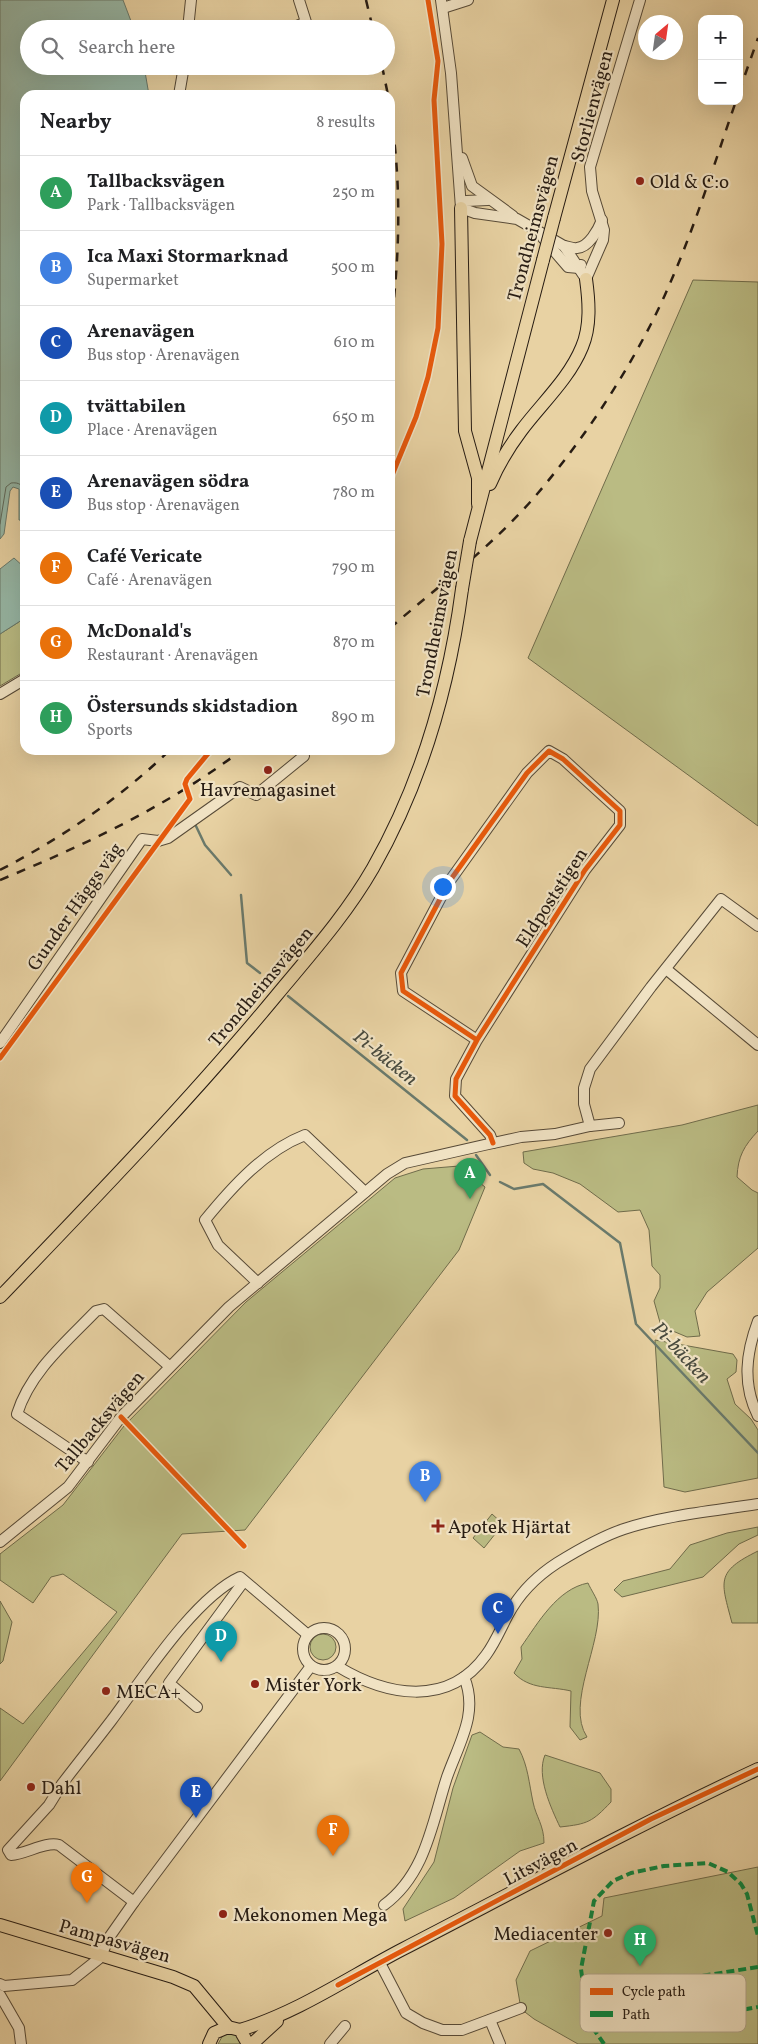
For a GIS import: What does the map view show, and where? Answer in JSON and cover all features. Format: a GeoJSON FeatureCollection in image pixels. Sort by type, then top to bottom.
{"type":"FeatureCollection","features":[{"type":"Feature","properties":{"kind":"main road","name":"Trondheimsvägen"},"geometry":{"type":"LineString","coordinates":[[0,1297],[217,1066],[321,942],[360,889],[391,833],[428,744],[450,663],[477,509],[613,0]]}},
{"type":"Feature","properties":{"kind":"main road"},"geometry":{"type":"LineString","coordinates":[[461,208],[464,431],[478,478],[477,509]]}},
{"type":"Feature","properties":{"kind":"main road"},"geometry":{"type":"LineString","coordinates":[[477,509],[498,467],[521,431],[561,382],[582,347],[588,323],[586,279]]}},
{"type":"Feature","properties":{"kind":"main road","name":"Litsvägen"},"geometry":{"type":"LineString","coordinates":[[211,2039],[219,2029],[234,2029],[286,2013],[380,1963],[392,1954],[651,1819],[758,1769]]}},
{"type":"Feature","properties":{"kind":"main road","name":"Pampasvägen"},"geometry":{"type":"LineString","coordinates":[[0,1925],[101,1957],[174,1977],[194,1986],[210,2005],[250,2044]]}},
{"type":"Feature","properties":{"kind":"main road"},"geometry":{"type":"LineString","coordinates":[[210,2005],[211,2039]]}},
{"type":"Feature","properties":{"kind":"main road","name":"Litsvägen"},"geometry":{"type":"LineString","coordinates":[[250,2044],[286,2013]]}},
{"type":"Feature","properties":{"kind":"street"},"geometry":{"type":"LineString","coordinates":[[189,20],[191,0]]}},
{"type":"Feature","properties":{"kind":"street"},"geometry":{"type":"LineString","coordinates":[[299,0],[305,20]]}},
{"type":"Feature","properties":{"kind":"street"},"geometry":{"type":"LineString","coordinates":[[461,208],[457,140],[442,4],[468,0]]}},
{"type":"Feature","properties":{"kind":"street","name":"Storlienvägen"},"geometry":{"type":"LineString","coordinates":[[586,279],[603,240],[602,220],[592,191],[590,167],[640,0]]}},
{"type":"Feature","properties":{"kind":"street"},"geometry":{"type":"LineString","coordinates":[[180,90],[182,75]]}},
{"type":"Feature","properties":{"kind":"street"},"geometry":{"type":"LineString","coordinates":[[457,140],[472,186],[488,200],[517,219],[564,246],[577,248],[582,246],[593,237],[602,220]]}},
{"type":"Feature","properties":{"kind":"street"},"geometry":{"type":"LineString","coordinates":[[461,208],[466,201],[476,199],[488,200]]}},
{"type":"Feature","properties":{"kind":"street"},"geometry":{"type":"LineString","coordinates":[[461,208],[475,213],[517,219]]}},
{"type":"Feature","properties":{"kind":"street"},"geometry":{"type":"LineString","coordinates":[[534,229],[552,247],[561,262],[568,267],[579,268]]}},
{"type":"Feature","properties":{"kind":"street"},"geometry":{"type":"LineString","coordinates":[[564,246],[586,279]]}},
{"type":"Feature","properties":{"kind":"street"},"geometry":{"type":"LineString","coordinates":[[579,268],[598,249]]}},
{"type":"Feature","properties":{"kind":"street"},"geometry":{"type":"LineString","coordinates":[[0,694],[20,682]]}},
{"type":"Feature","properties":{"kind":"street","name":"Eldpoststigen"},"geometry":{"type":"LineString","coordinates":[[477,1040],[403,991],[401,973],[449,882],[527,773],[549,751],[563,759],[620,811],[620,825],[585,870],[477,1040],[456,1079],[455,1096],[491,1139]]}},
{"type":"Feature","properties":{"kind":"street","name":"Gunder Häggs väg"},"geometry":{"type":"LineString","coordinates":[[0,1044],[142,839],[158,840],[168,838],[240,787],[256,795],[304,756]]}},
{"type":"Feature","properties":{"kind":"street"},"geometry":{"type":"LineString","coordinates":[[590,1126],[584,1104],[584,1088],[590,1069],[721,899],[758,926]]}},
{"type":"Feature","properties":{"kind":"street"},"geometry":{"type":"LineString","coordinates":[[666,969],[758,1045]]}},
{"type":"Feature","properties":{"kind":"street","name":"Tallbacksvägen"},"geometry":{"type":"LineString","coordinates":[[0,1542],[68,1487],[120,1417],[168,1366],[229,1307],[387,1174],[406,1163],[491,1139],[555,1134],[619,1122]]}},
{"type":"Feature","properties":{"kind":"street"},"geometry":{"type":"LineString","coordinates":[[258,1283],[218,1245],[205,1220],[231,1188],[286,1143],[305,1135],[365,1192]]}},
{"type":"Feature","properties":{"kind":"street"},"geometry":{"type":"LineString","coordinates":[[88,1462],[17,1414],[23,1395],[45,1364],[96,1311],[104,1308],[168,1366]]}},
{"type":"Feature","properties":{"kind":"street"},"geometry":{"type":"LineString","coordinates":[[758,1321],[751,1339],[746,1364],[752,1404],[758,1416]]}},
{"type":"Feature","properties":{"kind":"street"},"geometry":{"type":"LineString","coordinates":[[338,1666],[372,1683],[402,1692],[424,1692],[446,1686],[464,1677],[486,1655],[510,1612],[525,1590],[555,1564],[593,1542],[624,1529],[657,1520],[758,1504]]}},
{"type":"Feature","properties":{"kind":"street"},"geometry":{"type":"LineString","coordinates":[[134,1902],[58,1846],[47,1844],[20,1855],[11,1856],[8,1850],[35,1818],[49,1806],[62,1784],[113,1719],[118,1709],[209,1598],[225,1584],[240,1577],[308,1635]]}},
{"type":"Feature","properties":{"kind":"street"},"geometry":{"type":"LineString","coordinates":[[197,1707],[169,1683],[246,1584]]}},
{"type":"Feature","properties":{"kind":"street"},"geometry":{"type":"LineString","coordinates":[[320,1628],[336,1631],[345,1645],[342,1660],[338,1666],[324,1670],[310,1666],[305,1659],[303,1648],[308,1635],[320,1628]]}},
{"type":"Feature","properties":{"kind":"street"},"geometry":{"type":"LineString","coordinates":[[0,1984],[4,1986],[72,1980],[101,1957],[108,1939],[134,1902],[310,1666]]}},
{"type":"Feature","properties":{"kind":"street"},"geometry":{"type":"LineString","coordinates":[[384,1905],[406,1884],[435,1826],[447,1778],[468,1722],[470,1695],[464,1677]]}},
{"type":"Feature","properties":{"kind":"street"},"geometry":{"type":"LineString","coordinates":[[380,1963],[406,2013],[423,2023],[442,2030],[462,2030],[521,2008]]}},
{"type":"Feature","properties":{"kind":"street"},"geometry":{"type":"LineString","coordinates":[[0,1995],[19,2028],[21,2044]]}},
{"type":"Feature","properties":{"kind":"street"},"geometry":{"type":"LineString","coordinates":[[490,2020],[500,2044]]}},
{"type":"Feature","properties":{"kind":"street"},"geometry":{"type":"LineString","coordinates":[[330,2044],[345,2026]]}},
{"type":"Feature","properties":{"kind":"green space"},"geometry":{"type":"Polygon","coordinates":[[[693,280],[758,282],[758,826],[528,658],[693,280]]]}},
{"type":"Feature","properties":{"kind":"green space"},"geometry":{"type":"Polygon","coordinates":[[[20,621],[20,674],[0,686],[0,634],[20,621]]]}},
{"type":"Feature","properties":{"kind":"green space"},"geometry":{"type":"Polygon","coordinates":[[[758,1105],[758,1131],[743,1152],[737,1177],[758,1193],[758,1248],[707,1292],[695,1311],[700,1336],[687,1337],[661,1326],[654,1301],[660,1288],[660,1275],[652,1266],[649,1230],[640,1210],[618,1212],[580,1184],[553,1173],[533,1169],[524,1163],[523,1152],[682,1125],[758,1105]]]}},
{"type":"Feature","properties":{"kind":"green space"},"geometry":{"type":"Polygon","coordinates":[[[459,1166],[485,1187],[459,1250],[245,1530],[182,1534],[0,1781],[0,1708],[23,1724],[117,1612],[63,1574],[51,1577],[33,1603],[0,1580],[0,1554],[63,1505],[124,1426],[246,1302],[395,1178],[423,1169],[459,1166]]]}},
{"type":"Feature","properties":{"kind":"green space"},"geometry":{"type":"Polygon","coordinates":[[[655,1340],[733,1354],[737,1360],[736,1372],[727,1379],[735,1404],[751,1419],[758,1430],[758,1478],[685,1492],[664,1487],[655,1340]]]}},
{"type":"Feature","properties":{"kind":"green space"},"geometry":{"type":"Polygon","coordinates":[[[492,1514],[503,1524],[484,1548],[473,1538],[492,1514]]]}},
{"type":"Feature","properties":{"kind":"green space"},"geometry":{"type":"Polygon","coordinates":[[[758,1527],[758,1535],[739,1544],[703,1577],[622,1597],[614,1590],[623,1581],[670,1569],[690,1545],[727,1533],[758,1527]]]}},
{"type":"Feature","properties":{"kind":"green space"},"geometry":{"type":"Polygon","coordinates":[[[758,1551],[758,1623],[732,1623],[725,1597],[725,1579],[734,1565],[758,1551]]]}},
{"type":"Feature","properties":{"kind":"green space"},"geometry":{"type":"Polygon","coordinates":[[[588,1583],[598,1604],[598,1620],[580,1708],[581,1723],[587,1737],[580,1740],[570,1727],[571,1691],[534,1685],[514,1673],[522,1659],[521,1647],[549,1608],[567,1592],[577,1586],[588,1583]]]}},
{"type":"Feature","properties":{"kind":"green space"},"geometry":{"type":"Polygon","coordinates":[[[0,1601],[12,1622],[3,1661],[0,1664],[0,1601]]]}},
{"type":"Feature","properties":{"kind":"green space"},"geometry":{"type":"Polygon","coordinates":[[[323,1634],[332,1638],[336,1647],[332,1656],[323,1660],[314,1656],[310,1647],[314,1638],[323,1634]]]}},
{"type":"Feature","properties":{"kind":"green space"},"geometry":{"type":"Polygon","coordinates":[[[480,1732],[503,1747],[519,1749],[526,1768],[534,1807],[543,1831],[544,1843],[520,1851],[454,1898],[405,1921],[403,1909],[434,1862],[453,1788],[472,1735],[480,1732]]]}},
{"type":"Feature","properties":{"kind":"green space"},"geometry":{"type":"Polygon","coordinates":[[[545,1755],[600,1773],[611,1789],[611,1802],[589,1821],[560,1827],[543,1782],[542,1772],[545,1755]]]}},
{"type":"Feature","properties":{"kind":"green space"},"geometry":{"type":"Polygon","coordinates":[[[758,1867],[758,2044],[578,2044],[534,2019],[521,2009],[516,1980],[530,1951],[602,1916],[604,1898],[758,1867]]]}},
{"type":"Feature","properties":{"kind":"green space"},"geometry":{"type":"Polygon","coordinates":[[[235,2034],[242,2044],[218,2044],[223,2035],[235,2034]]]}},
{"type":"Feature","properties":{"kind":"water"},"geometry":{"type":"Polygon","coordinates":[[[0,0],[123,0],[131,20],[20,20],[20,75],[146,75],[148,90],[20,90],[20,520],[19,489],[13,487],[10,491],[4,534],[0,539],[0,0]]]}},
{"type":"Feature","properties":{"kind":"water"},"geometry":{"type":"Polygon","coordinates":[[[14,558],[20,563],[20,621],[0,634],[0,569],[14,558]]]}},
{"type":"Feature","properties":{"kind":"waterway","name":"Pi-bäcken"},"geometry":{"type":"LineString","coordinates":[[195,824],[205,845],[231,875]]}},
{"type":"Feature","properties":{"kind":"waterway","name":"Pi-bäcken"},"geometry":{"type":"LineString","coordinates":[[241,895],[247,963],[260,973]]}},
{"type":"Feature","properties":{"kind":"waterway","name":"Pi-bäcken"},"geometry":{"type":"LineString","coordinates":[[288,996],[467,1140]]}},
{"type":"Feature","properties":{"kind":"waterway","name":"Pi-bäcken"},"geometry":{"type":"LineString","coordinates":[[476,1155],[490,1175]]}},
{"type":"Feature","properties":{"kind":"waterway","name":"Pi-bäcken"},"geometry":{"type":"LineString","coordinates":[[500,1182],[514,1189],[543,1184],[620,1243],[636,1324],[758,1453]]}},
{"type":"Feature","properties":{"kind":"railway"},"geometry":{"type":"LineString","coordinates":[[366,0],[371,20]]}},
{"type":"Feature","properties":{"kind":"railway"},"geometry":{"type":"LineString","coordinates":[[743,81],[758,38]]}},
{"type":"Feature","properties":{"kind":"railway"},"geometry":{"type":"LineString","coordinates":[[384,75],[387,90]]}},
{"type":"Feature","properties":{"kind":"railway"},"geometry":{"type":"LineString","coordinates":[[395,624],[467,564],[504,530],[538,493],[599,412],[651,324],[676,270],[735,105]]}},
{"type":"Feature","properties":{"kind":"railway"},"geometry":{"type":"LineString","coordinates":[[395,151],[398,193],[398,248],[395,285]]}},
{"type":"Feature","properties":{"kind":"railway"},"geometry":{"type":"LineString","coordinates":[[0,870],[23,858],[90,816],[111,801],[165,755]]}},
{"type":"Feature","properties":{"kind":"railway"},"geometry":{"type":"LineString","coordinates":[[0,880],[64,853],[125,823],[155,807],[235,755]]}},
{"type":"Feature","properties":{"kind":"marked path"},"geometry":{"type":"LineString","coordinates":[[582,1974],[594,1901],[613,1881],[631,1873],[664,1866],[708,1863],[728,1872],[741,1884],[747,1894],[758,1936]]}},
{"type":"Feature","properties":{"kind":"marked path"},"geometry":{"type":"LineString","coordinates":[[714,1974],[758,1967]]}},
{"type":"Feature","properties":{"kind":"marked path"},"geometry":{"type":"LineString","coordinates":[[746,2009],[758,2007]]}},
{"type":"Feature","properties":{"kind":"marked path"},"geometry":{"type":"LineString","coordinates":[[596,2032],[604,2044]]}},
{"type":"Feature","properties":{"kind":"cycle path"},"geometry":{"type":"LineString","coordinates":[[395,468],[416,417],[428,377],[438,328],[442,244],[434,100],[438,61],[428,0]]}},
{"type":"Feature","properties":{"kind":"cycle path"},"geometry":{"type":"LineString","coordinates":[[477,1040],[403,991],[401,973],[449,882],[527,773],[549,751],[563,759],[620,811],[620,825],[585,870],[477,1040],[456,1079],[455,1096],[490,1135],[493,1143]]}},
{"type":"Feature","properties":{"kind":"cycle path"},"geometry":{"type":"LineString","coordinates":[[0,1058],[190,799],[185,784],[207,755]]}},
{"type":"Feature","properties":{"kind":"cycle path"},"geometry":{"type":"LineString","coordinates":[[121,1417],[244,1546]]}},
{"type":"Feature","properties":{"kind":"cycle path"},"geometry":{"type":"LineString","coordinates":[[338,1985],[651,1819],[758,1769]]}},
{"type":"Feature","properties":{"kind":"place","name":"Old & C:o"},"geometry":{"type":"Point","coordinates":[640,181]}},
{"type":"Feature","properties":{"kind":"place","name":"Havremagasinet"},"geometry":{"type":"Point","coordinates":[268,770]}},
{"type":"Feature","properties":{"kind":"place","name":"Tallbacksvägen"},"geometry":{"type":"Point","coordinates":[470,1199]}},
{"type":"Feature","properties":{"kind":"place","name":"Ica Maxi Stormarknad"},"geometry":{"type":"Point","coordinates":[425,1502]}},
{"type":"Feature","properties":{"kind":"place","name":"Apotek Hjärtat"},"geometry":{"type":"Point","coordinates":[438,1526]}},
{"type":"Feature","properties":{"kind":"place","name":"Arenavägen"},"geometry":{"type":"Point","coordinates":[498,1634]}},
{"type":"Feature","properties":{"kind":"place","name":"tvättabilen"},"geometry":{"type":"Point","coordinates":[221,1662]}},
{"type":"Feature","properties":{"kind":"place","name":"Mister York"},"geometry":{"type":"Point","coordinates":[255,1684]}},
{"type":"Feature","properties":{"kind":"place","name":"MECA+"},"geometry":{"type":"Point","coordinates":[106,1691]}},
{"type":"Feature","properties":{"kind":"place","name":"Dahl"},"geometry":{"type":"Point","coordinates":[31,1787]}},
{"type":"Feature","properties":{"kind":"place","name":"Arenavägen södra"},"geometry":{"type":"Point","coordinates":[196,1818]}},
{"type":"Feature","properties":{"kind":"place","name":"Café Vericate"},"geometry":{"type":"Point","coordinates":[333,1856]}},
{"type":"Feature","properties":{"kind":"place","name":"McDonald's"},"geometry":{"type":"Point","coordinates":[87,1903]}},
{"type":"Feature","properties":{"kind":"place","name":"Mekonomen Mega"},"geometry":{"type":"Point","coordinates":[223,1914]}},
{"type":"Feature","properties":{"kind":"place","name":"Mediacenter"},"geometry":{"type":"Point","coordinates":[608,1933]}},
{"type":"Feature","properties":{"kind":"place","name":"Östersunds skidstadion"},"geometry":{"type":"Point","coordinates":[640,1966]}}]}
